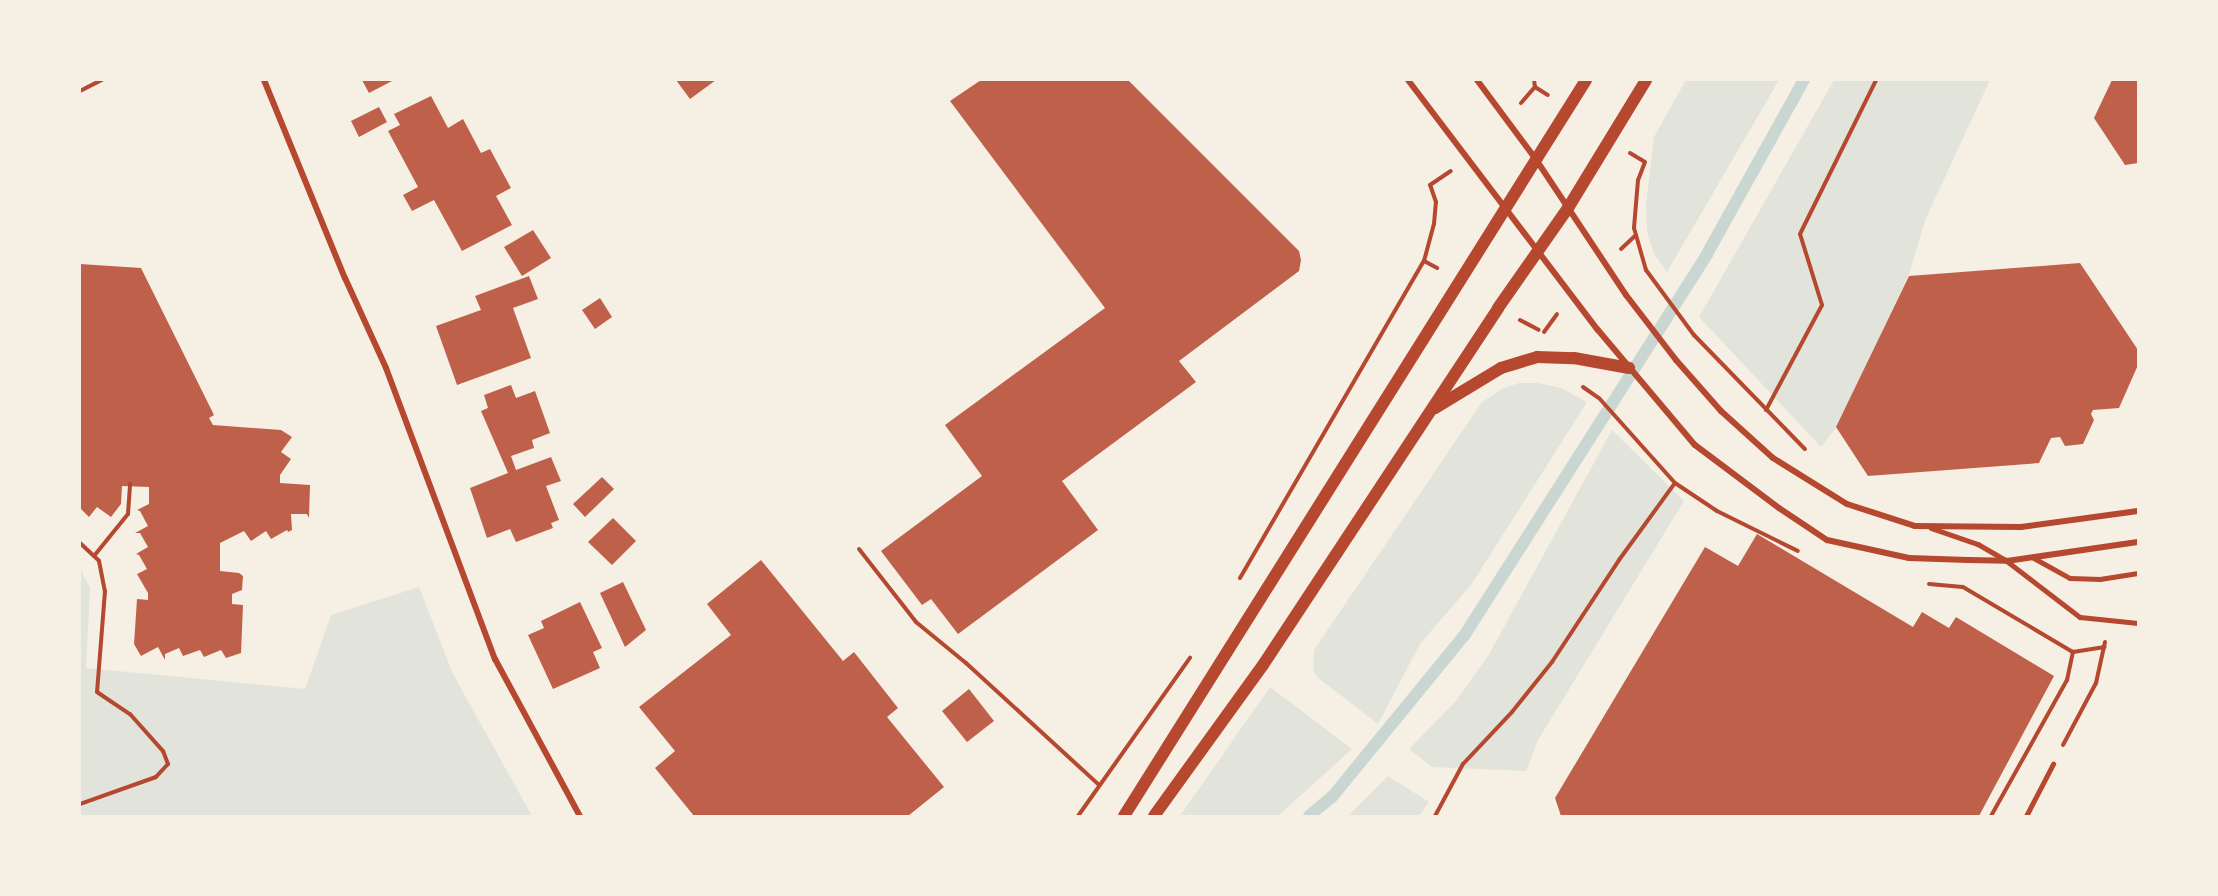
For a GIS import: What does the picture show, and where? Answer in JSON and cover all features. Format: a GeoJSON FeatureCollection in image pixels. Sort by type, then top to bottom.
{"type":"FeatureCollection","features":[{"type":"Feature","properties":{"kind":"main road"},"geometry":{"type":"LineString","coordinates":[[1124,816],[1157,767],[1535,158],[1586,80]]}},
{"type":"Feature","properties":{"kind":"main road"},"geometry":{"type":"LineString","coordinates":[[1154,816],[1263,665],[1430,411],[1568,208],[1646,80]]}},
{"type":"Feature","properties":{"kind":"main road"},"geometry":{"type":"LineString","coordinates":[[1430,411],[1501,368],[1537,357],[1574,357],[1629,368]]}},
{"type":"Feature","properties":{"kind":"street"},"geometry":{"type":"LineString","coordinates":[[264,80],[345,278],[386,368],[495,658],[580,816]]}},
{"type":"Feature","properties":{"kind":"street"},"geometry":{"type":"LineString","coordinates":[[1408,80],[1598,330],[1695,446],[1827,540],[1909,558],[2007,561],[2139,542]]}},
{"type":"Feature","properties":{"kind":"street"},"geometry":{"type":"LineString","coordinates":[[1477,80],[1535,158],[1626,295],[1676,360],[1721,411],[1773,458],[1847,504],[1888,518],[1929,527],[2021,527],[2139,511]]}},
{"type":"Feature","properties":{"kind":"street"},"geometry":{"type":"LineString","coordinates":[[2026,816],[2053,764]]}},
{"type":"Feature","properties":{"kind":"lane"},"geometry":{"type":"LineString","coordinates":[[1929,527],[1978,544],[2007,561],[2080,617],[2139,623]]}},
{"type":"Feature","properties":{"kind":"lane"},"geometry":{"type":"LineString","coordinates":[[2034,558],[2070,578],[2100,579],[2139,573]]}},
{"type":"Feature","properties":{"kind":"path"},"geometry":{"type":"LineString","coordinates":[[80,91],[102,80]]}},
{"type":"Feature","properties":{"kind":"path"},"geometry":{"type":"LineString","coordinates":[[1507,119],[1535,87],[1534,80]]}},
{"type":"Feature","properties":{"kind":"path"},"geometry":{"type":"LineString","coordinates":[[1766,410],[1822,305],[1800,234],[1876,80]]}},
{"type":"Feature","properties":{"kind":"path"},"geometry":{"type":"LineString","coordinates":[[1234,588],[1424,261],[1434,224],[1436,202],[1430,185],[1467,160]]}},
{"type":"Feature","properties":{"kind":"path"},"geometry":{"type":"LineString","coordinates":[[1646,270],[1694,335],[1812,457]]}},
{"type":"Feature","properties":{"kind":"path"},"geometry":{"type":"LineString","coordinates":[[1578,384],[1599,398],[1625,427]]}},
{"type":"Feature","properties":{"kind":"path"},"geometry":{"type":"LineString","coordinates":[[1435,816],[1463,764],[1512,712],[1552,662],[1619,560],[1675,483]]}},
{"type":"Feature","properties":{"kind":"path"},"geometry":{"type":"LineString","coordinates":[[94,556],[128,514],[130,484]]}},
{"type":"Feature","properties":{"kind":"path"},"geometry":{"type":"LineString","coordinates":[[80,543],[99,561],[105,591],[97,692],[130,714],[163,751],[168,764],[156,777],[80,804]]}},
{"type":"Feature","properties":{"kind":"path"},"geometry":{"type":"LineString","coordinates":[[859,549],[916,622],[966,663],[1099,785]]}},
{"type":"Feature","properties":{"kind":"path"},"geometry":{"type":"LineString","coordinates":[[2053,764],[2096,683],[2105,647]]}},
{"type":"Feature","properties":{"kind":"path"},"geometry":{"type":"LineString","coordinates":[[1078,816],[1196,649]]}},
{"type":"Feature","properties":{"kind":"path"},"geometry":{"type":"LineString","coordinates":[[1992,816],[2067,680],[2073,652]]}},
{"type":"Feature","properties":{"kind":"shaded area"},"geometry":{"type":"Polygon","coordinates":[[[1686,80],[1779,80],[1667,272],[1654,254],[1647,232],[1646,204],[1654,137],[1686,80]]]}},
{"type":"Feature","properties":{"kind":"shaded area"},"geometry":{"type":"Polygon","coordinates":[[[1834,80],[1990,80],[1926,218],[1909,274],[1839,424],[1821,447],[1699,317],[1834,80]]]}},
{"type":"Feature","properties":{"kind":"shaded area"},"geometry":{"type":"Polygon","coordinates":[[[1519,383],[1538,383],[1561,388],[1587,402],[1471,585],[1420,644],[1378,724],[1317,677],[1313,669],[1314,650],[1482,402],[1502,389],[1519,383]]]}},
{"type":"Feature","properties":{"kind":"shaded area"},"geometry":{"type":"Polygon","coordinates":[[[1612,430],[1684,501],[1538,740],[1526,771],[1432,767],[1409,749],[1455,702],[1488,656],[1612,430]]]}},
{"type":"Feature","properties":{"kind":"shaded area"},"geometry":{"type":"Polygon","coordinates":[[[80,568],[90,588],[86,668],[305,689],[331,615],[419,587],[453,674],[532,816],[80,816],[80,568]]]}},
{"type":"Feature","properties":{"kind":"shaded area"},"geometry":{"type":"Polygon","coordinates":[[[1270,687],[1352,749],[1278,816],[1180,816],[1270,687]]]}},
{"type":"Feature","properties":{"kind":"shaded area"},"geometry":{"type":"Polygon","coordinates":[[[1388,776],[1429,802],[1419,816],[1348,816],[1388,776]]]}},
{"type":"Feature","properties":{"kind":"building"},"geometry":{"type":"Polygon","coordinates":[[[362,80],[394,80],[369,93],[362,80]]]}},
{"type":"Feature","properties":{"kind":"building"},"geometry":{"type":"Polygon","coordinates":[[[676,80],[716,80],[690,99],[676,80]]]}},
{"type":"Feature","properties":{"kind":"building"},"geometry":{"type":"Polygon","coordinates":[[[981,80],[1128,80],[1299,251],[1301,260],[1299,271],[1179,361],[1196,382],[1062,481],[1098,530],[958,634],[931,599],[922,605],[881,551],[982,476],[945,425],[1105,308],[950,101],[981,80]]]}},
{"type":"Feature","properties":{"kind":"building"},"geometry":{"type":"Polygon","coordinates":[[[2112,80],[2138,80],[2138,163],[2125,165],[2094,118],[2112,80]]]}},
{"type":"Feature","properties":{"kind":"building"},"geometry":{"type":"Polygon","coordinates":[[[431,96],[448,128],[463,119],[481,153],[490,149],[511,188],[496,196],[512,225],[462,251],[434,200],[412,211],[403,195],[418,187],[388,131],[400,125],[394,114],[431,96]]]}},
{"type":"Feature","properties":{"kind":"building"},"geometry":{"type":"Polygon","coordinates":[[[379,107],[387,122],[359,137],[351,121],[379,107]]]}},
{"type":"Feature","properties":{"kind":"building"},"geometry":{"type":"Polygon","coordinates":[[[533,230],[551,258],[522,276],[504,247],[533,230]]]}},
{"type":"Feature","properties":{"kind":"building"},"geometry":{"type":"Polygon","coordinates":[[[2080,263],[2138,350],[2138,365],[2119,408],[2093,410],[2091,414],[2094,420],[2083,444],[2065,446],[2060,437],[2051,438],[2039,463],[1868,476],[1836,427],[1909,276],[2080,263]]]}},
{"type":"Feature","properties":{"kind":"building"},"geometry":{"type":"Polygon","coordinates":[[[80,264],[141,268],[214,415],[209,418],[213,425],[281,430],[292,437],[281,452],[291,459],[280,475],[280,483],[310,485],[309,518],[307,514],[291,514],[292,530],[288,532],[287,530],[271,539],[266,531],[251,541],[244,531],[220,543],[220,571],[239,573],[243,576],[242,590],[232,594],[232,604],[243,605],[241,653],[226,658],[221,650],[204,657],[200,650],[183,656],[179,648],[165,654],[165,660],[158,647],[141,656],[134,644],[137,599],[148,600],[148,593],[137,574],[147,569],[139,555],[136,554],[148,547],[140,533],[135,533],[148,526],[140,511],[137,510],[149,504],[149,487],[122,486],[121,504],[111,517],[97,507],[89,517],[80,508],[80,264]]]}},
{"type":"Feature","properties":{"kind":"building"},"geometry":{"type":"Polygon","coordinates":[[[529,276],[538,299],[513,308],[531,358],[457,385],[436,326],[481,310],[475,296],[529,276]]]}},
{"type":"Feature","properties":{"kind":"building"},"geometry":{"type":"Polygon","coordinates":[[[600,298],[612,317],[595,329],[582,310],[600,298]]]}},
{"type":"Feature","properties":{"kind":"building"},"geometry":{"type":"Polygon","coordinates":[[[511,385],[516,398],[535,391],[550,433],[532,440],[534,448],[511,456],[516,470],[551,457],[561,481],[546,486],[559,520],[551,523],[553,528],[516,542],[510,529],[487,538],[470,488],[508,473],[481,411],[488,408],[484,395],[511,385]]]}},
{"type":"Feature","properties":{"kind":"building"},"geometry":{"type":"Polygon","coordinates":[[[602,477],[614,489],[585,517],[573,504],[602,477]]]}},
{"type":"Feature","properties":{"kind":"building"},"geometry":{"type":"Polygon","coordinates":[[[613,518],[636,541],[612,565],[588,542],[613,518]]]}},
{"type":"Feature","properties":{"kind":"building"},"geometry":{"type":"Polygon","coordinates":[[[1757,534],[1913,627],[1922,612],[1949,628],[1956,617],[2054,676],[1979,816],[1561,816],[1555,798],[1705,547],[1738,566],[1757,534]]]}},
{"type":"Feature","properties":{"kind":"building"},"geometry":{"type":"Polygon","coordinates":[[[761,560],[843,661],[854,652],[898,708],[887,717],[944,787],[908,816],[694,816],[655,768],[675,751],[639,707],[731,635],[707,604],[761,560]]]}},
{"type":"Feature","properties":{"kind":"building"},"geometry":{"type":"Polygon","coordinates":[[[623,582],[646,630],[625,647],[600,593],[623,582]]]}},
{"type":"Feature","properties":{"kind":"building"},"geometry":{"type":"Polygon","coordinates":[[[580,602],[602,648],[593,652],[600,668],[553,689],[528,635],[544,628],[541,621],[580,602]]]}},
{"type":"Feature","properties":{"kind":"building"},"geometry":{"type":"Polygon","coordinates":[[[969,689],[994,721],[967,742],[942,711],[969,689]]]}},
{"type":"Feature","properties":{"kind":"waterway"},"geometry":{"type":"LineString","coordinates":[[1309,816],[1332,797],[1464,636],[1707,254],[1804,80]]}}]}
